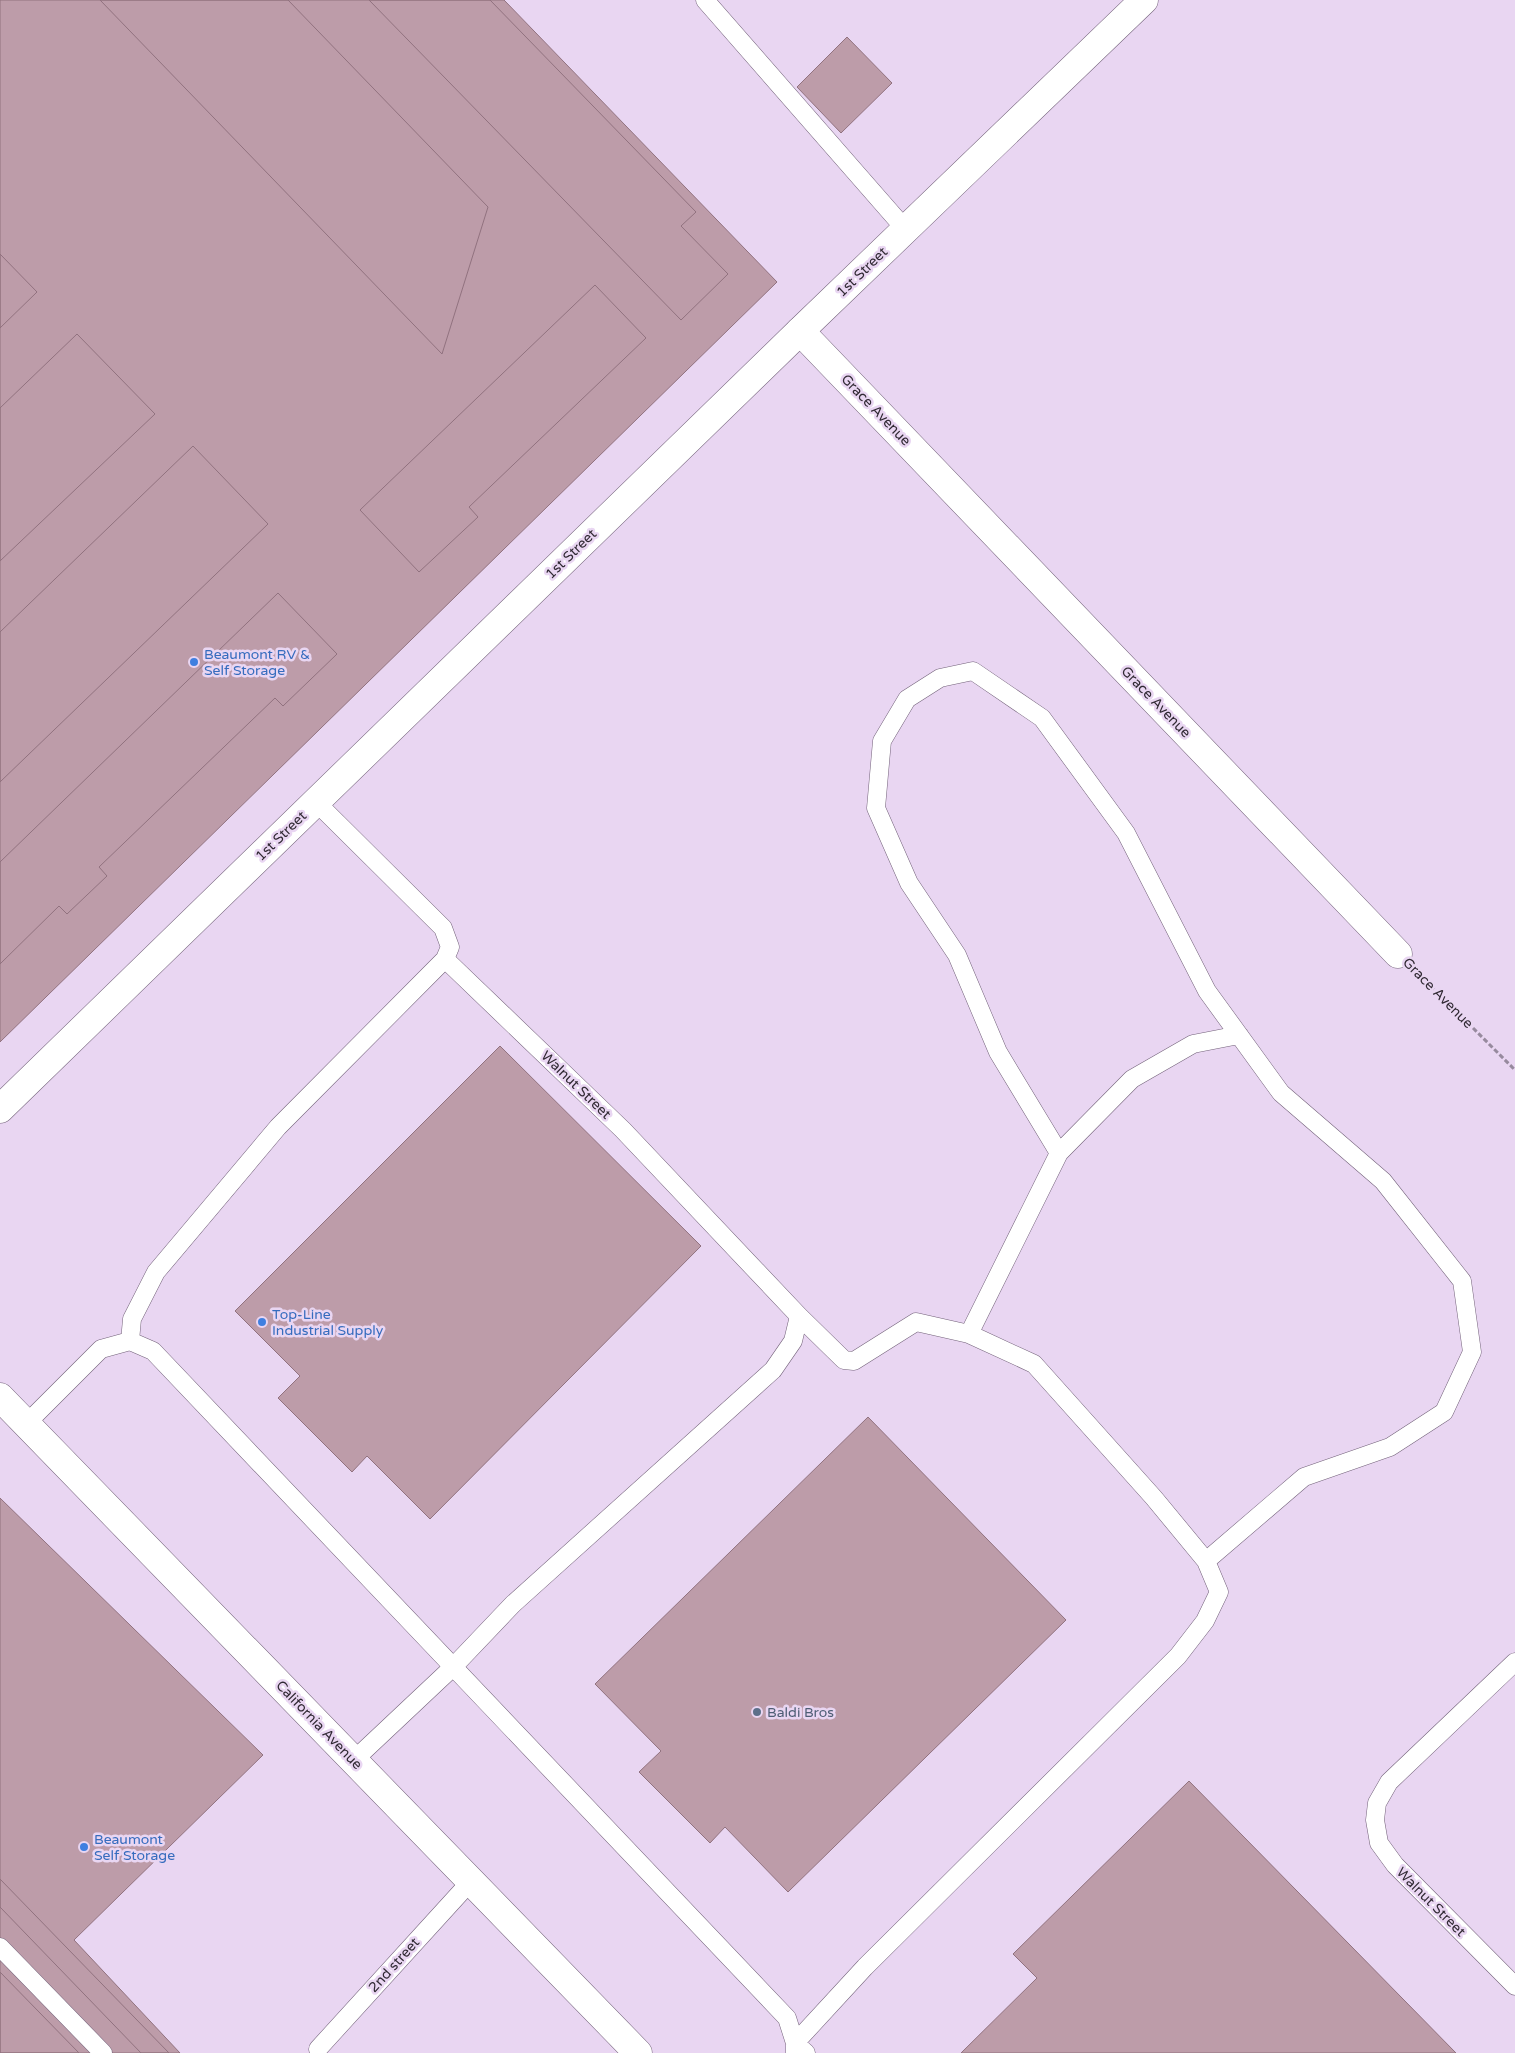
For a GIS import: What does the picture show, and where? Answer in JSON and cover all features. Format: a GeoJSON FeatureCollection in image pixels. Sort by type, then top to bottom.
{"type":"FeatureCollection","features":[{"type":"Feature","properties":{"kind":"street","name":"1st Street"},"geometry":{"type":"LineString","coordinates":[[0,1109],[800,331],[1144,0]]}},
{"type":"Feature","properties":{"kind":"street","name":"Grace Avenue"},"geometry":{"type":"LineString","coordinates":[[800,331],[1398,954]]}},
{"type":"Feature","properties":{"kind":"street","name":"California Avenue"},"geometry":{"type":"LineString","coordinates":[[0,1397],[638,2053]]}},
{"type":"Feature","properties":{"kind":"lane"},"geometry":{"type":"LineString","coordinates":[[705,0],[906,230]]}},
{"type":"Feature","properties":{"kind":"lane"},"geometry":{"type":"LineString","coordinates":[[1059,1153],[998,1052],[957,955],[909,883],[876,808],[882,741],[907,699],[940,678],[973,671],[1042,718],[1126,833],[1206,991],[1281,1093],[1383,1181],[1462,1281],[1472,1352],[1444,1412],[1390,1447],[1304,1477],[1206,1561]]}},
{"type":"Feature","properties":{"kind":"lane"},"geometry":{"type":"LineString","coordinates":[[130,1341],[132,1320],[156,1272],[278,1127],[445,959],[450,946],[443,928],[316,802]]}},
{"type":"Feature","properties":{"kind":"lane","name":"Walnut Street"},"geometry":{"type":"LineString","coordinates":[[445,959],[623,1130],[799,1316],[844,1360],[854,1361],[916,1322],[969,1334]]}},
{"type":"Feature","properties":{"kind":"lane"},"geometry":{"type":"LineString","coordinates":[[799,2050],[865,1967],[1178,1656],[1206,1621],[1218,1592],[1206,1561],[1154,1498],[1034,1364],[969,1334],[1059,1153],[1132,1079],[1193,1044],[1239,1035]]}},
{"type":"Feature","properties":{"kind":"lane"},"geometry":{"type":"LineString","coordinates":[[353,1761],[454,1666],[513,1604],[773,1370],[793,1341],[799,1316]]}},
{"type":"Feature","properties":{"kind":"lane"},"geometry":{"type":"LineString","coordinates":[[26,1424],[100,1349],[130,1341],[153,1351],[787,2018],[799,2050]]}},
{"type":"Feature","properties":{"kind":"lane","name":"Walnut Street"},"geometry":{"type":"LineString","coordinates":[[1515,1662],[1389,1782],[1377,1803],[1375,1820],[1379,1843],[1395,1866],[1515,1986]]}},
{"type":"Feature","properties":{"kind":"lane","name":"2nd street"},"geometry":{"type":"LineString","coordinates":[[318,2049],[471,1882]]}},
{"type":"Feature","properties":{"kind":"lane"},"geometry":{"type":"LineString","coordinates":[[0,1947],[103,2053]]}},
{"type":"Feature","properties":{"kind":"path","name":"Grace Avenue"},"geometry":{"type":"LineString","coordinates":[[1398,954],[1515,1070]]}},
{"type":"Feature","properties":{"kind":"building","name":"Beaumont RV & Self Storage"},"geometry":{"type":"Polygon","coordinates":[[[0,0],[504,0],[777,282],[0,1042],[0,0]]]}},
{"type":"Feature","properties":{"kind":"building"},"geometry":{"type":"Polygon","coordinates":[[[100,0],[288,0],[488,207],[442,354],[100,0]]]}},
{"type":"Feature","properties":{"kind":"building"},"geometry":{"type":"Polygon","coordinates":[[[369,0],[490,0],[696,212],[681,226],[728,274],[681,320],[369,0]]]}},
{"type":"Feature","properties":{"kind":"building"},"geometry":{"type":"Polygon","coordinates":[[[847,37],[892,83],[841,133],[797,87],[847,37]]]}},
{"type":"Feature","properties":{"kind":"building"},"geometry":{"type":"Polygon","coordinates":[[[0,254],[37,292],[0,328],[0,254]]]}},
{"type":"Feature","properties":{"kind":"building"},"geometry":{"type":"Polygon","coordinates":[[[595,285],[646,338],[469,507],[478,517],[419,572],[360,510],[595,285]]]}},
{"type":"Feature","properties":{"kind":"building"},"geometry":{"type":"Polygon","coordinates":[[[77,334],[155,414],[0,561],[0,408],[77,334]]]}},
{"type":"Feature","properties":{"kind":"building"},"geometry":{"type":"Polygon","coordinates":[[[193,446],[268,524],[0,782],[0,632],[193,446]]]}},
{"type":"Feature","properties":{"kind":"building"},"geometry":{"type":"Polygon","coordinates":[[[278,593],[337,654],[283,706],[275,698],[99,867],[107,876],[67,914],[59,906],[0,964],[0,862],[278,593]]]}},
{"type":"Feature","properties":{"kind":"building"},"geometry":{"type":"Polygon","coordinates":[[[500,1046],[701,1246],[430,1519],[367,1456],[352,1472],[278,1398],[300,1376],[235,1311],[500,1046]]]}},
{"type":"Feature","properties":{"kind":"building"},"geometry":{"type":"Polygon","coordinates":[[[868,1417],[1066,1620],[788,1892],[725,1827],[710,1843],[639,1772],[661,1751],[595,1684],[868,1417]]]}},
{"type":"Feature","properties":{"kind":"building","name":"Beaumont Self Storage"},"geometry":{"type":"Polygon","coordinates":[[[0,1498],[263,1755],[74,1940],[180,2053],[0,2053],[0,1498]]]}},
{"type":"Feature","properties":{"kind":"building"},"geometry":{"type":"Polygon","coordinates":[[[1189,1781],[1456,2053],[961,2053],[1037,1978],[1013,1954],[1189,1781]]]}},
{"type":"Feature","properties":{"kind":"building"},"geometry":{"type":"Polygon","coordinates":[[[0,1879],[169,2053],[141,2053],[0,1907],[0,1879]]]}},
{"type":"Feature","properties":{"kind":"building"},"geometry":{"type":"Polygon","coordinates":[[[0,1972],[79,2053],[0,2053],[0,1972]]]}},
{"type":"Feature","properties":{"kind":"place","name":"Beaumont RV & Self Storage"},"geometry":{"type":"Point","coordinates":[194,662]}},
{"type":"Feature","properties":{"kind":"place","name":"Top-Line Industrial Supply"},"geometry":{"type":"Point","coordinates":[262,1322]}},
{"type":"Feature","properties":{"kind":"place","name":"Baldi Bros"},"geometry":{"type":"Point","coordinates":[757,1712]}},
{"type":"Feature","properties":{"kind":"place","name":"Beaumont Self Storage"},"geometry":{"type":"Point","coordinates":[84,1847]}}]}
